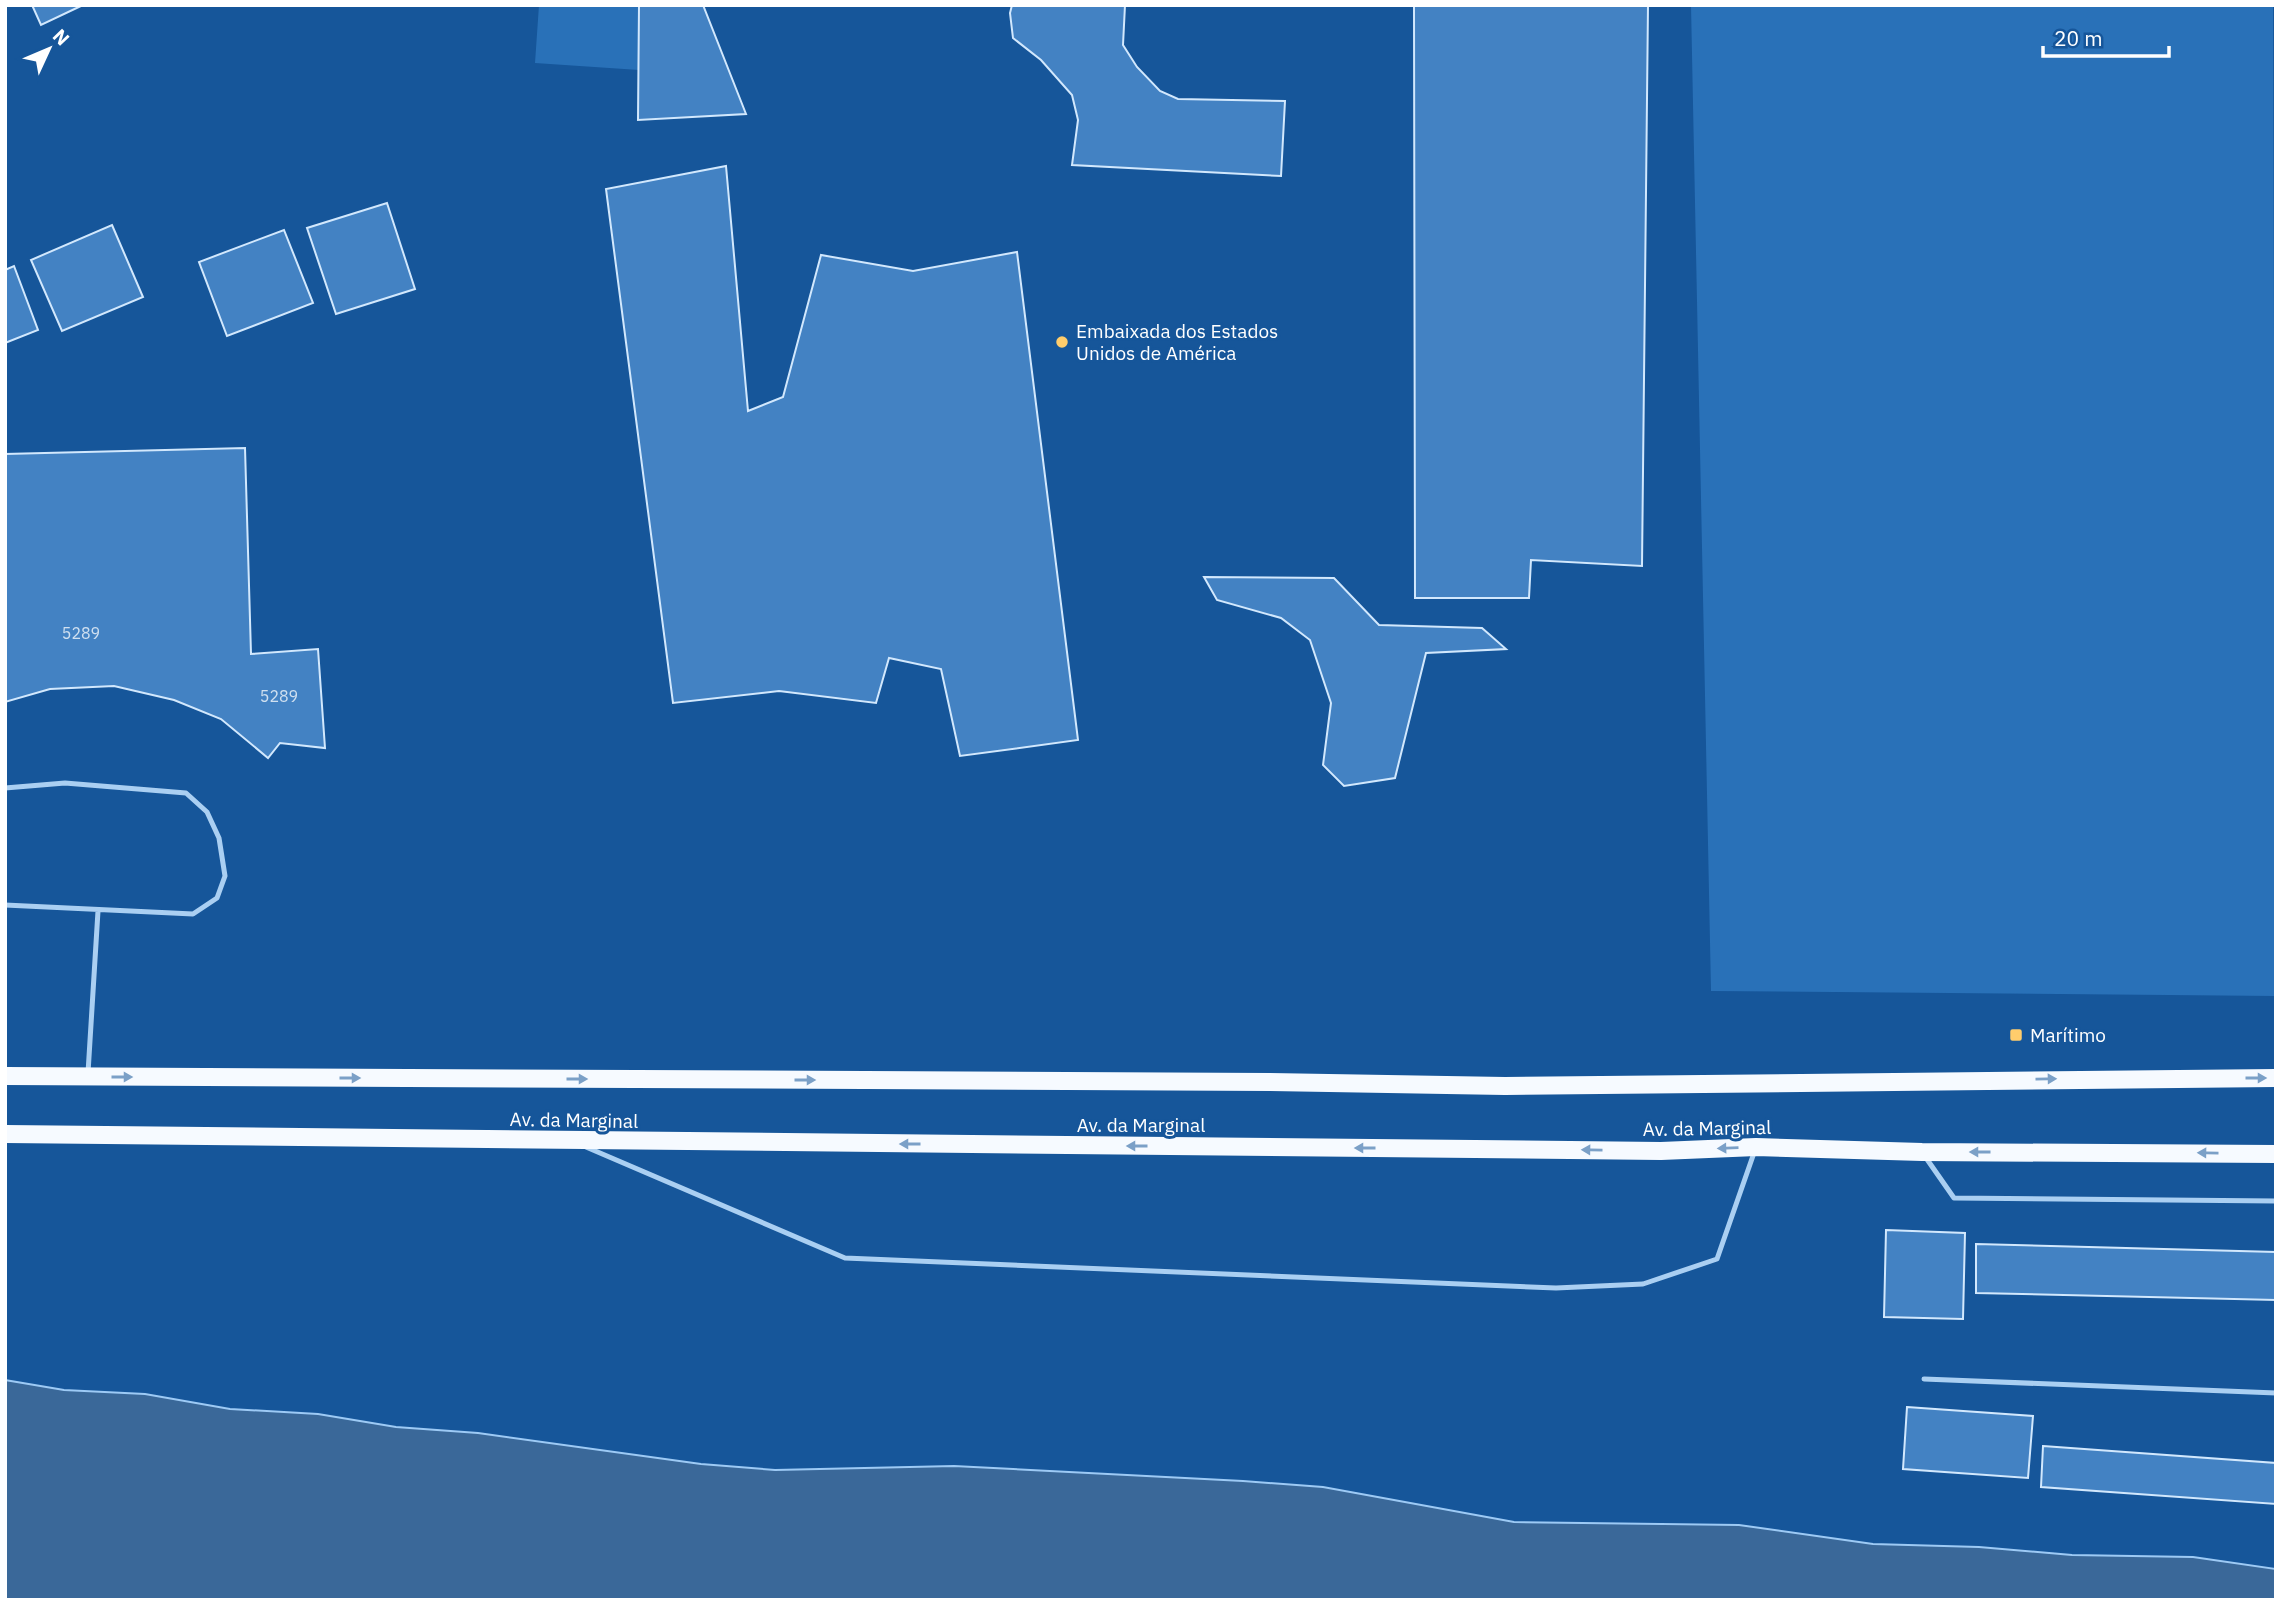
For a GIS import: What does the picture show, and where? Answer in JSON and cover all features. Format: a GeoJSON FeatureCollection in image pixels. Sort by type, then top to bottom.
{"type":"FeatureCollection","features":[{"type":"Feature","properties":{"kind":"main road","name":"Av. da Marginal"},"geometry":{"type":"LineString","coordinates":[[5,1076],[1256,1082],[1505,1086],[2276,1078]]}},
{"type":"Feature","properties":{"kind":"main road","name":"Av. da Marginal"},"geometry":{"type":"LineString","coordinates":[[5,1134],[1661,1151],[1756,1147],[1922,1152],[2276,1154]]}},
{"type":"Feature","properties":{"kind":"lane"},"geometry":{"type":"LineString","coordinates":[[5,788],[65,783],[186,793],[207,812],[219,838],[225,876],[218,898],[193,914],[5,905]]}},
{"type":"Feature","properties":{"kind":"lane"},"geometry":{"type":"LineString","coordinates":[[88,1077],[98,911]]}},
{"type":"Feature","properties":{"kind":"lane"},"geometry":{"type":"LineString","coordinates":[[574,1141],[845,1258],[1556,1289],[1643,1284],[1717,1259],[1756,1147]]}},
{"type":"Feature","properties":{"kind":"lane"},"geometry":{"type":"LineString","coordinates":[[1922,1152],[1954,1198],[2276,1201]]}},
{"type":"Feature","properties":{"kind":"lane"},"geometry":{"type":"LineString","coordinates":[[1924,1379],[2276,1393]]}},
{"type":"Feature","properties":{"kind":"shaded area"},"geometry":{"type":"Polygon","coordinates":[[[539,5],[639,5],[639,70],[535,63],[539,5]]]}},
{"type":"Feature","properties":{"kind":"shaded area"},"geometry":{"type":"Polygon","coordinates":[[[1691,5],[2273,5],[2276,996],[1711,991],[1691,5]]]}},
{"type":"Feature","properties":{"kind":"shaded area"},"geometry":{"type":"Polygon","coordinates":[[[5,1380],[64,1390],[145,1394],[230,1409],[318,1414],[396,1427],[478,1433],[701,1464],[775,1470],[954,1466],[1243,1481],[1323,1487],[1514,1522],[1739,1525],[1873,1544],[1979,1547],[2072,1555],[2193,1557],[2276,1569],[2276,1600],[5,1600],[5,1380]]]}},
{"type":"Feature","properties":{"kind":"building"},"geometry":{"type":"Polygon","coordinates":[[[32,5],[83,5],[41,25],[32,5]]]}},
{"type":"Feature","properties":{"kind":"building"},"geometry":{"type":"Polygon","coordinates":[[[639,5],[703,5],[746,114],[638,120],[639,5]]]}},
{"type":"Feature","properties":{"kind":"building"},"geometry":{"type":"Polygon","coordinates":[[[1012,5],[1125,5],[1123,45],[1137,67],[1160,91],[1178,99],[1285,101],[1281,176],[1072,165],[1078,120],[1072,95],[1041,60],[1013,38],[1010,13],[1012,5]]]}},
{"type":"Feature","properties":{"kind":"building"},"geometry":{"type":"Polygon","coordinates":[[[1414,5],[1648,5],[1642,566],[1531,560],[1529,598],[1415,598],[1414,5]]]}},
{"type":"Feature","properties":{"kind":"building"},"geometry":{"type":"Polygon","coordinates":[[[726,166],[748,411],[783,397],[821,255],[913,271],[1017,252],[1078,740],[960,756],[941,669],[889,658],[876,703],[779,691],[673,703],[606,189],[726,166]]]}},
{"type":"Feature","properties":{"kind":"building"},"geometry":{"type":"Polygon","coordinates":[[[387,203],[415,289],[336,314],[307,228],[387,203]]]}},
{"type":"Feature","properties":{"kind":"building"},"geometry":{"type":"Polygon","coordinates":[[[112,225],[143,297],[62,331],[31,260],[112,225]]]}},
{"type":"Feature","properties":{"kind":"building"},"geometry":{"type":"Polygon","coordinates":[[[284,230],[313,303],[227,336],[199,262],[284,230]]]}},
{"type":"Feature","properties":{"kind":"building"},"geometry":{"type":"Polygon","coordinates":[[[14,266],[38,330],[5,343],[5,270],[14,266]]]}},
{"type":"Feature","properties":{"kind":"building"},"geometry":{"type":"Polygon","coordinates":[[[245,448],[251,654],[318,649],[325,748],[280,743],[268,758],[221,719],[174,700],[114,686],[50,689],[5,702],[5,454],[245,448]]]}},
{"type":"Feature","properties":{"kind":"building"},"geometry":{"type":"Polygon","coordinates":[[[1204,577],[1334,578],[1379,625],[1482,628],[1506,649],[1426,653],[1395,778],[1344,786],[1323,765],[1331,703],[1310,640],[1281,618],[1217,600],[1204,577]]]}},
{"type":"Feature","properties":{"kind":"building"},"geometry":{"type":"Polygon","coordinates":[[[1886,1230],[1965,1233],[1963,1319],[1884,1317],[1886,1230]]]}},
{"type":"Feature","properties":{"kind":"building"},"geometry":{"type":"Polygon","coordinates":[[[1976,1244],[2276,1252],[2276,1300],[1976,1293],[1976,1244]]]}},
{"type":"Feature","properties":{"kind":"building"},"geometry":{"type":"Polygon","coordinates":[[[1907,1407],[2033,1416],[2028,1478],[1903,1469],[1907,1407]]]}},
{"type":"Feature","properties":{"kind":"building"},"geometry":{"type":"Polygon","coordinates":[[[2043,1446],[2276,1463],[2276,1504],[2041,1487],[2043,1446]]]}},
{"type":"Feature","properties":{"kind":"place","name":"Embaixada dos Estados Unidos de América"},"geometry":{"type":"Point","coordinates":[1062,342]}},
{"type":"Feature","properties":{"kind":"place","name":"Marítimo"},"geometry":{"type":"Point","coordinates":[2016,1035]}}]}
